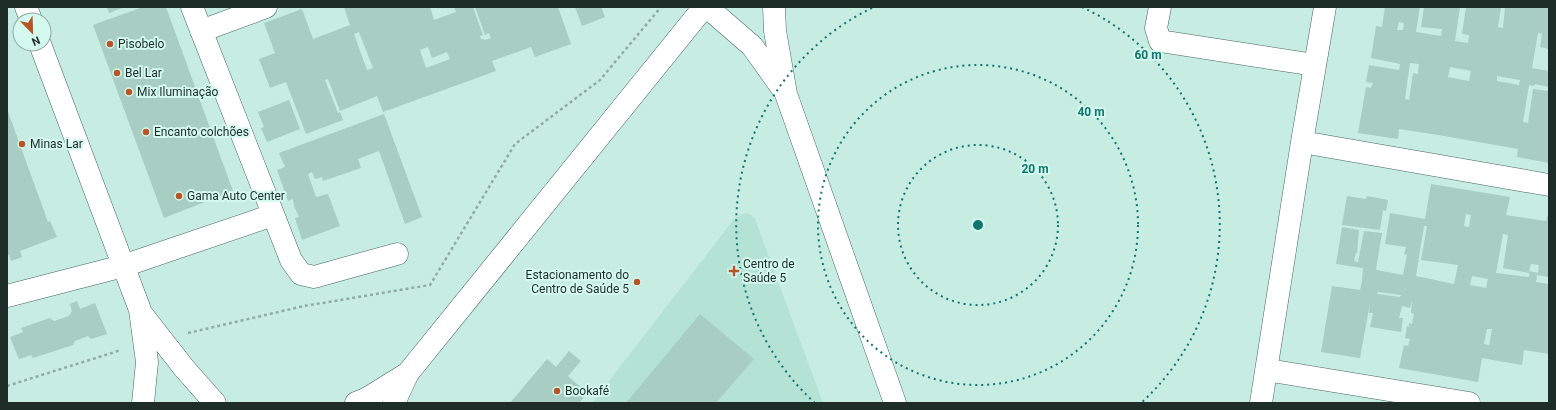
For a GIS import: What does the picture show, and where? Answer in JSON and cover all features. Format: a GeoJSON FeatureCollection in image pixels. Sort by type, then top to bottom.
{"type":"FeatureCollection","features":[{"type":"Feature","properties":{"kind":"street"},"geometry":{"type":"LineString","coordinates":[[192,7],[291,260],[301,274],[314,277],[398,254]]}},
{"type":"Feature","properties":{"kind":"street"},"geometry":{"type":"LineString","coordinates":[[201,31],[266,7]]}},
{"type":"Feature","properties":{"kind":"street"},"geometry":{"type":"LineString","coordinates":[[394,403],[408,373],[705,7],[752,46],[786,94]]}},
{"type":"Feature","properties":{"kind":"street"},"geometry":{"type":"LineString","coordinates":[[774,7],[775,30],[786,94],[895,403]]}},
{"type":"Feature","properties":{"kind":"street"},"geometry":{"type":"LineString","coordinates":[[1160,7],[1156,28],[1160,41],[1315,65]]}},
{"type":"Feature","properties":{"kind":"street"},"geometry":{"type":"LineString","coordinates":[[1261,403],[1325,7]]}},
{"type":"Feature","properties":{"kind":"street"},"geometry":{"type":"LineString","coordinates":[[43,52],[140,310],[147,362],[143,403]]}},
{"type":"Feature","properties":{"kind":"street"},"geometry":{"type":"LineString","coordinates":[[1302,142],[1549,185]]}},
{"type":"Feature","properties":{"kind":"street"},"geometry":{"type":"LineString","coordinates":[[7,296],[123,266],[273,215]]}},
{"type":"Feature","properties":{"kind":"street"},"geometry":{"type":"LineString","coordinates":[[140,310],[184,368],[215,403]]}},
{"type":"Feature","properties":{"kind":"street"},"geometry":{"type":"LineString","coordinates":[[1266,370],[1469,403]]}},
{"type":"Feature","properties":{"kind":"street"},"geometry":{"type":"LineString","coordinates":[[356,403],[366,399],[408,373]]}},
{"type":"Feature","properties":{"kind":"shaded area","name":"Centro de Saúde 5"},"geometry":{"type":"Polygon","coordinates":[[[746,213],[755,219],[823,403],[592,403],[735,218],[746,213]]]}},
{"type":"Feature","properties":{"kind":"building"},"geometry":{"type":"Polygon","coordinates":[[[107,7],[125,7],[109,13],[107,7]]]}},
{"type":"Feature","properties":{"kind":"building"},"geometry":{"type":"Polygon","coordinates":[[[143,7],[166,7],[233,191],[164,218],[93,25],[143,7]]]}},
{"type":"Feature","properties":{"kind":"building"},"geometry":{"type":"Polygon","coordinates":[[[344,7],[430,7],[434,20],[456,12],[454,7],[473,7],[483,35],[480,36],[481,39],[485,40],[491,38],[489,33],[485,35],[475,7],[558,7],[571,44],[535,57],[531,47],[492,61],[496,71],[383,112],[377,96],[340,111],[328,79],[325,80],[338,113],[340,112],[343,120],[306,134],[286,82],[270,88],[259,59],[275,53],[264,23],[302,9],[313,39],[350,25],[344,7]],[[359,32],[354,34],[367,70],[373,68],[359,32]],[[428,47],[420,50],[426,68],[450,59],[447,52],[432,58],[428,47]]]}},
{"type":"Feature","properties":{"kind":"building"},"geometry":{"type":"Polygon","coordinates":[[[575,7],[601,7],[605,17],[582,26],[575,7]]]}},
{"type":"Feature","properties":{"kind":"building"},"geometry":{"type":"Polygon","coordinates":[[[1385,7],[1420,7],[1416,32],[1441,36],[1442,29],[1421,27],[1424,7],[1460,7],[1455,41],[1468,43],[1469,35],[1462,34],[1466,7],[1501,7],[1498,27],[1503,28],[1505,7],[1549,7],[1549,49],[1540,47],[1542,34],[1538,33],[1532,68],[1549,71],[1549,87],[1535,84],[1534,86],[1529,85],[1523,122],[1528,123],[1533,89],[1549,91],[1549,163],[1517,157],[1518,149],[1438,135],[1399,129],[1398,139],[1358,133],[1366,87],[1371,88],[1373,83],[1366,82],[1369,65],[1399,70],[1400,64],[1371,58],[1376,26],[1382,27],[1385,7]],[[1399,22],[1397,30],[1403,30],[1404,23],[1399,22]],[[1410,63],[1405,99],[1409,100],[1413,73],[1418,74],[1419,64],[1410,63]],[[1450,67],[1448,77],[1469,81],[1471,71],[1450,67]],[[1497,76],[1497,81],[1519,85],[1520,80],[1497,76]]]}},
{"type":"Feature","properties":{"kind":"building"},"geometry":{"type":"Polygon","coordinates":[[[289,100],[300,129],[267,142],[261,128],[264,127],[258,112],[289,100]]]}},
{"type":"Feature","properties":{"kind":"building"},"geometry":{"type":"Polygon","coordinates":[[[7,109],[48,222],[50,221],[57,237],[20,251],[22,257],[11,261],[9,255],[7,256],[7,109]]]}},
{"type":"Feature","properties":{"kind":"building"},"geometry":{"type":"Polygon","coordinates":[[[384,114],[422,217],[405,224],[379,151],[358,159],[361,168],[323,181],[322,177],[315,179],[312,172],[308,174],[316,197],[328,194],[340,226],[302,240],[295,218],[299,217],[294,206],[293,199],[288,201],[277,170],[285,167],[279,153],[384,114]]]}},
{"type":"Feature","properties":{"kind":"building"},"geometry":{"type":"Polygon","coordinates":[[[1431,184],[1510,197],[1506,215],[1546,221],[1549,212],[1549,277],[1537,275],[1536,282],[1549,284],[1549,354],[1524,350],[1522,365],[1482,358],[1478,382],[1399,368],[1404,345],[1408,346],[1410,339],[1405,338],[1407,326],[1409,327],[1409,323],[1412,324],[1414,314],[1411,313],[1412,300],[1410,308],[1402,306],[1399,318],[1403,318],[1401,332],[1370,327],[1373,313],[1369,313],[1370,303],[1360,358],[1321,352],[1332,286],[1360,290],[1362,281],[1363,268],[1336,264],[1342,227],[1359,230],[1357,253],[1354,261],[1358,262],[1364,231],[1382,233],[1376,270],[1403,275],[1407,255],[1404,254],[1406,247],[1385,244],[1390,213],[1425,219],[1431,184]],[[1466,214],[1464,226],[1469,227],[1471,215],[1466,214]],[[1424,226],[1416,276],[1454,284],[1458,265],[1421,260],[1427,226],[1424,226]],[[1503,234],[1496,273],[1529,277],[1529,273],[1503,268],[1508,235],[1503,234]],[[1531,264],[1529,271],[1538,273],[1539,265],[1531,264]],[[1472,276],[1470,285],[1486,288],[1488,279],[1472,276]],[[1378,292],[1377,294],[1400,297],[1401,295],[1378,292]],[[1487,329],[1484,344],[1489,345],[1492,329],[1487,329]]]}},
{"type":"Feature","properties":{"kind":"building"},"geometry":{"type":"Polygon","coordinates":[[[1347,196],[1366,199],[1367,196],[1388,200],[1386,211],[1383,210],[1380,230],[1342,225],[1347,196]]]}},
{"type":"Feature","properties":{"kind":"building"},"geometry":{"type":"Polygon","coordinates":[[[77,301],[80,309],[95,303],[107,334],[91,339],[88,336],[75,341],[73,345],[33,358],[31,355],[19,359],[10,337],[23,332],[21,328],[50,318],[54,321],[69,316],[72,311],[70,304],[77,301]]]}},
{"type":"Feature","properties":{"kind":"building"},"geometry":{"type":"Polygon","coordinates":[[[700,314],[754,359],[716,403],[626,403],[700,314]]]}},
{"type":"Feature","properties":{"kind":"building"},"geometry":{"type":"Polygon","coordinates":[[[569,351],[581,361],[568,376],[587,393],[579,403],[510,403],[547,359],[556,367],[569,351]]]}},
{"type":"Feature","properties":{"kind":"place","name":"Pisobelo"},"geometry":{"type":"Point","coordinates":[110,44]}},
{"type":"Feature","properties":{"kind":"place","name":"Bel Lar"},"geometry":{"type":"Point","coordinates":[117,73]}},
{"type":"Feature","properties":{"kind":"place","name":"Mix Iluminação"},"geometry":{"type":"Point","coordinates":[129,92]}},
{"type":"Feature","properties":{"kind":"place","name":"Encanto colchões"},"geometry":{"type":"Point","coordinates":[146,132]}},
{"type":"Feature","properties":{"kind":"place","name":"Minas Lar"},"geometry":{"type":"Point","coordinates":[22,144]}},
{"type":"Feature","properties":{"kind":"place","name":"Gama Auto Center"},"geometry":{"type":"Point","coordinates":[179,196]}},
{"type":"Feature","properties":{"kind":"place","name":"Centro de Saúde 5"},"geometry":{"type":"Point","coordinates":[734,271]}},
{"type":"Feature","properties":{"kind":"place","name":"Estacionamento do Centro de Saúde 5"},"geometry":{"type":"Point","coordinates":[637,282]}},
{"type":"Feature","properties":{"kind":"place","name":"Bookafé"},"geometry":{"type":"Point","coordinates":[557,391]}}]}
